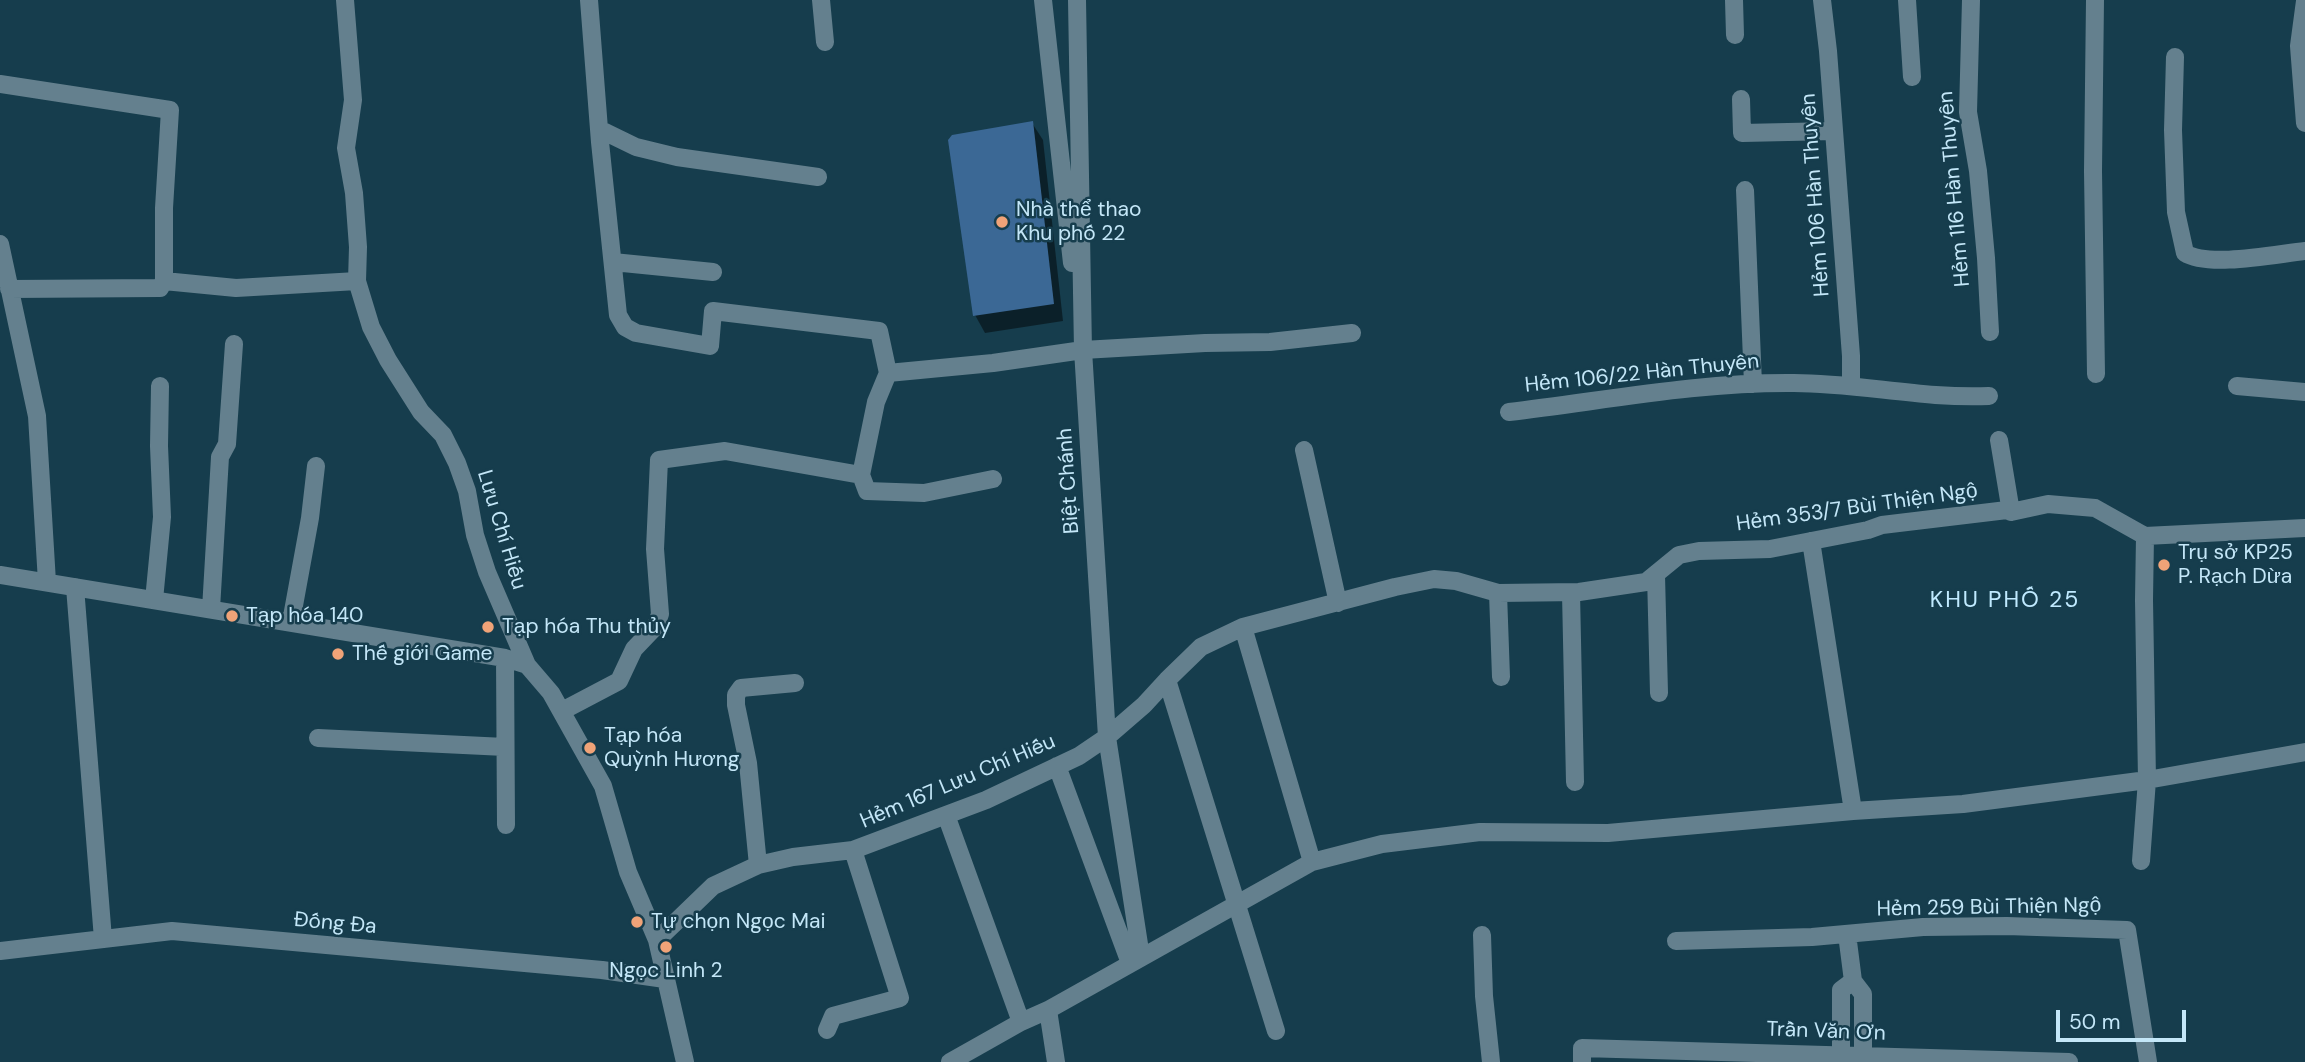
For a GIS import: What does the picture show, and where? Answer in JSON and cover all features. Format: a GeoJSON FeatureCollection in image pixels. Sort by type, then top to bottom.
{"type":"FeatureCollection","features":[{"type":"Feature","properties":{"kind":"street","name":"Lưu Chí Hiếu"},"geometry":{"type":"LineString","coordinates":[[345,0],[353,100],[346,148],[354,193],[358,247],[357,281],[371,327],[421,412],[443,435],[467,491],[475,535],[488,572],[527,665],[551,693],[603,786],[628,872],[657,940],[685,1062]]}},
{"type":"Feature","properties":{"kind":"street"},"geometry":{"type":"LineString","coordinates":[[589,0],[618,315],[625,327],[636,333],[710,346],[713,311],[879,331],[888,373],[876,401],[861,475],[867,491],[924,493],[993,479]]}},
{"type":"Feature","properties":{"kind":"street"},"geometry":{"type":"LineString","coordinates":[[821,0],[825,42]]}},
{"type":"Feature","properties":{"kind":"street"},"geometry":{"type":"LineString","coordinates":[[1043,0],[1083,350]]}},
{"type":"Feature","properties":{"kind":"street","name":"Biệt Chánh"},"geometry":{"type":"LineString","coordinates":[[1077,0],[1083,350],[1107,737],[1136,960]]}},
{"type":"Feature","properties":{"kind":"street"},"geometry":{"type":"LineString","coordinates":[[1734,0],[1735,35]]}},
{"type":"Feature","properties":{"kind":"street","name":"Hẻm 106 Hàn Thuyên"},"geometry":{"type":"LineString","coordinates":[[1822,0],[1851,356],[1851,386]]}},
{"type":"Feature","properties":{"kind":"street"},"geometry":{"type":"LineString","coordinates":[[1906,0],[1912,78]]}},
{"type":"Feature","properties":{"kind":"street","name":"Hẻm 116 Hàn Thuyên"},"geometry":{"type":"LineString","coordinates":[[1971,0],[1968,111],[1982,208],[1990,332]]}},
{"type":"Feature","properties":{"kind":"street"},"geometry":{"type":"LineString","coordinates":[[2095,0],[2093,171],[2096,374]]}},
{"type":"Feature","properties":{"kind":"street"},"geometry":{"type":"LineString","coordinates":[[2305,1],[2299,46],[2305,123]]}},
{"type":"Feature","properties":{"kind":"street"},"geometry":{"type":"LineString","coordinates":[[2175,57],[2173,130],[2176,212],[2185,253],[2193,258],[2209,260],[2305,251]]}},
{"type":"Feature","properties":{"kind":"street"},"geometry":{"type":"LineString","coordinates":[[0,84],[170,110],[164,208],[164,281],[160,288],[9,289]]}},
{"type":"Feature","properties":{"kind":"street"},"geometry":{"type":"LineString","coordinates":[[1741,99],[1742,133],[1834,131]]}},
{"type":"Feature","properties":{"kind":"street"},"geometry":{"type":"LineString","coordinates":[[599,129],[636,147],[677,157],[818,177]]}},
{"type":"Feature","properties":{"kind":"street"},"geometry":{"type":"LineString","coordinates":[[1745,190],[1753,384]]}},
{"type":"Feature","properties":{"kind":"street"},"geometry":{"type":"LineString","coordinates":[[0,244],[37,416],[47,582]]}},
{"type":"Feature","properties":{"kind":"street"},"geometry":{"type":"LineString","coordinates":[[613,262],[713,272]]}},
{"type":"Feature","properties":{"kind":"street"},"geometry":{"type":"LineString","coordinates":[[164,281],[236,288],[357,281]]}},
{"type":"Feature","properties":{"kind":"street"},"geometry":{"type":"LineString","coordinates":[[888,373],[993,363],[1083,350],[1270,342],[1352,333]]}},
{"type":"Feature","properties":{"kind":"street"},"geometry":{"type":"LineString","coordinates":[[211,609],[220,457],[226,444],[234,344]]}},
{"type":"Feature","properties":{"kind":"street","name":"Hẻm 106/22 Hàn Thuyên"},"geometry":{"type":"LineString","coordinates":[[1509,412],[1693,387],[1753,384],[1798,383],[1851,386],[1932,396],[1989,396]]}},
{"type":"Feature","properties":{"kind":"street"},"geometry":{"type":"LineString","coordinates":[[154,600],[162,517],[160,386]]}},
{"type":"Feature","properties":{"kind":"street"},"geometry":{"type":"LineString","coordinates":[[2237,386],[2305,392]]}},
{"type":"Feature","properties":{"kind":"street"},"geometry":{"type":"LineString","coordinates":[[1999,440],[2011,512]]}},
{"type":"Feature","properties":{"kind":"street"},"geometry":{"type":"LineString","coordinates":[[1304,450],[1338,603]]}},
{"type":"Feature","properties":{"kind":"street"},"geometry":{"type":"LineString","coordinates":[[562,711],[619,681],[634,649],[656,626],[660,614],[655,548],[659,460],[725,451],[861,475]]}},
{"type":"Feature","properties":{"kind":"street"},"geometry":{"type":"LineString","coordinates":[[291,622],[310,518],[316,466]]}},
{"type":"Feature","properties":{"kind":"street","name":"Hẻm 353/7 Bùi Thiện Ngộ"},"geometry":{"type":"LineString","coordinates":[[1338,603],[1434,579],[1456,581],[1498,593],[1571,593],[1633,585],[1646,582],[1679,555],[1699,551],[1770,549],[1882,525],[1995,511],[2011,512],[2048,504],[2095,508],[2145,536]]}},
{"type":"Feature","properties":{"kind":"street"},"geometry":{"type":"LineString","coordinates":[[2141,861],[2147,780],[2145,536],[2305,528]]}},
{"type":"Feature","properties":{"kind":"street"},"geometry":{"type":"LineString","coordinates":[[1811,541],[1853,811]]}},
{"type":"Feature","properties":{"kind":"street"},"geometry":{"type":"LineString","coordinates":[[0,575],[505,658],[527,665]]}},
{"type":"Feature","properties":{"kind":"street"},"geometry":{"type":"LineString","coordinates":[[1656,575],[1659,693]]}},
{"type":"Feature","properties":{"kind":"street"},"geometry":{"type":"LineString","coordinates":[[75,587],[103,939]]}},
{"type":"Feature","properties":{"kind":"street"},"geometry":{"type":"LineString","coordinates":[[1498,593],[1501,677]]}},
{"type":"Feature","properties":{"kind":"street"},"geometry":{"type":"LineString","coordinates":[[1571,593],[1575,782]]}},
{"type":"Feature","properties":{"kind":"street","name":"Hẻm 167 Lưu Chí Hiếu"},"geometry":{"type":"LineString","coordinates":[[657,940],[713,886],[758,864],[853,850],[986,800],[1079,756],[1107,737],[1144,705],[1201,647],[1243,627],[1338,603]]}},
{"type":"Feature","properties":{"kind":"street"},"geometry":{"type":"LineString","coordinates":[[1243,627],[1312,862]]}},
{"type":"Feature","properties":{"kind":"street"},"geometry":{"type":"LineString","coordinates":[[505,658],[506,825]]}},
{"type":"Feature","properties":{"kind":"street"},"geometry":{"type":"LineString","coordinates":[[1167,680],[1276,1031]]}},
{"type":"Feature","properties":{"kind":"street"},"geometry":{"type":"LineString","coordinates":[[758,864],[748,763],[736,695],[741,688],[795,683]]}},
{"type":"Feature","properties":{"kind":"street"},"geometry":{"type":"LineString","coordinates":[[318,738],[506,747]]}},
{"type":"Feature","properties":{"kind":"street"},"geometry":{"type":"LineString","coordinates":[[952,1061],[1312,862],[1382,844],[1461,834],[1528,831],[1608,833],[1963,804],[2147,780],[2305,752]]}},
{"type":"Feature","properties":{"kind":"street"},"geometry":{"type":"LineString","coordinates":[[1058,766],[1136,960]]}},
{"type":"Feature","properties":{"kind":"street"},"geometry":{"type":"LineString","coordinates":[[946,815],[1021,1021]]}},
{"type":"Feature","properties":{"kind":"street"},"geometry":{"type":"LineString","coordinates":[[827,1030],[833,1016],[900,998],[853,850]]}},
{"type":"Feature","properties":{"kind":"street","name":"Hẻm 259 Bùi Thiện Ngộ"},"geometry":{"type":"LineString","coordinates":[[1676,941],[1923,928],[2007,926],[2127,930],[2148,1062]]}},
{"type":"Feature","properties":{"kind":"street","name":"Đống Đa"},"geometry":{"type":"LineString","coordinates":[[0,951],[172,931],[602,970],[665,979]]}},
{"type":"Feature","properties":{"kind":"street"},"geometry":{"type":"LineString","coordinates":[[1847,934],[1853,981],[1863,994],[1863,1059]]}},
{"type":"Feature","properties":{"kind":"street"},"geometry":{"type":"LineString","coordinates":[[1482,935],[1484,996],[1491,1062]]}},
{"type":"Feature","properties":{"kind":"street"},"geometry":{"type":"LineString","coordinates":[[1841,1059],[1840,989],[1853,981]]}},
{"type":"Feature","properties":{"kind":"street"},"geometry":{"type":"LineString","coordinates":[[1048,1010],[1056,1062]]}},
{"type":"Feature","properties":{"kind":"street","name":"Trần Văn Ơn"},"geometry":{"type":"LineString","coordinates":[[1582,1055],[2069,1062]]}},
{"type":"Feature","properties":{"kind":"building","name":"Nhà thể thao Khu phố 22"},"geometry":{"type":"Polygon","coordinates":[[[1033,121],[1054,304],[973,316],[948,140],[952,135],[1033,121]]]}},
{"type":"Feature","properties":{"kind":"place","name":"Nhà thể thao Khu phố 22"},"geometry":{"type":"Point","coordinates":[1002,222]}},
{"type":"Feature","properties":{"kind":"place","name":"Trụ sở KP25 P. Rạch Dừa"},"geometry":{"type":"Point","coordinates":[2164,565]}},
{"type":"Feature","properties":{"kind":"place","name":"Tạp hóa 140"},"geometry":{"type":"Point","coordinates":[232,616]}},
{"type":"Feature","properties":{"kind":"place","name":"Tạp hóa Thu thủy"},"geometry":{"type":"Point","coordinates":[488,627]}},
{"type":"Feature","properties":{"kind":"place","name":"Thế giới Game"},"geometry":{"type":"Point","coordinates":[338,654]}},
{"type":"Feature","properties":{"kind":"place","name":"Tạp hóa Quỳnh Hương"},"geometry":{"type":"Point","coordinates":[590,748]}},
{"type":"Feature","properties":{"kind":"place","name":"Tự chọn Ngọc Mai"},"geometry":{"type":"Point","coordinates":[637,922]}},
{"type":"Feature","properties":{"kind":"place","name":"Ngọc Linh 2"},"geometry":{"type":"Point","coordinates":[666,947]}},
{"type":"Feature","properties":{"kind":"district","name":"KHU PHỐ 25"},"geometry":{"type":"Point","coordinates":[2005,601]}}]}
